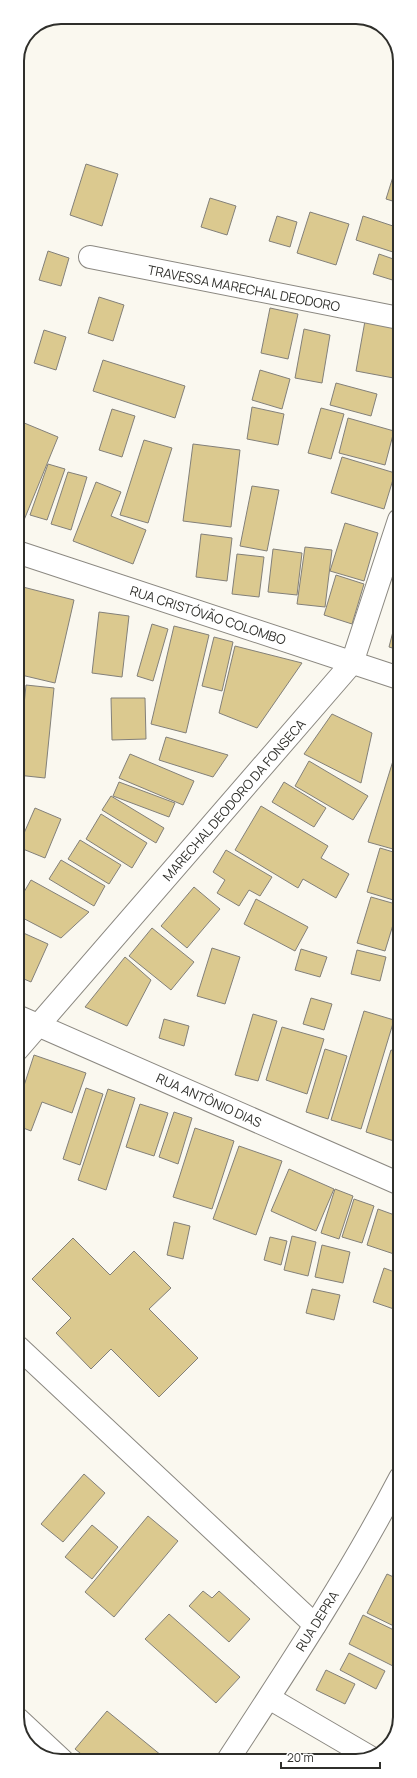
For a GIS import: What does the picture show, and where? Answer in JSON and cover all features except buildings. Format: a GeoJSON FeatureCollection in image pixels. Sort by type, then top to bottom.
{"type":"FeatureCollection","features":[{"type":"Feature","properties":{"kind":"street","name":"TRAVESSA MARECHAL DEODORO"},"geometry":{"type":"LineString","coordinates":[[90,257],[393,317]]}},
{"type":"Feature","properties":{"kind":"street","name":"MARECHAL DEODORO DA FONSECA"},"geometry":{"type":"LineString","coordinates":[[24,1043],[352,663],[393,538]]}},
{"type":"Feature","properties":{"kind":"street","name":"RUA CRISTÓVÃO COLOMBO"},"geometry":{"type":"LineString","coordinates":[[24,554],[393,676]]}},
{"type":"Feature","properties":{"kind":"street","name":"RUA ANTÔNIO DIAS"},"geometry":{"type":"LineString","coordinates":[[24,1019],[393,1181]]}},
{"type":"Feature","properties":{"kind":"street"},"geometry":{"type":"LineString","coordinates":[[24,1353],[315,1625]]}},
{"type":"Feature","properties":{"kind":"street","name":"RUA DEPRA"},"geometry":{"type":"LineString","coordinates":[[232,1754],[315,1625],[377,1522],[393,1491]]}},
{"type":"Feature","properties":{"kind":"street"},"geometry":{"type":"LineString","coordinates":[[269,1698],[363,1753]]}},
{"type":"Feature","properties":{"kind":"street"},"geometry":{"type":"LineString","coordinates":[[26,1726],[55,1753]]}}]}
